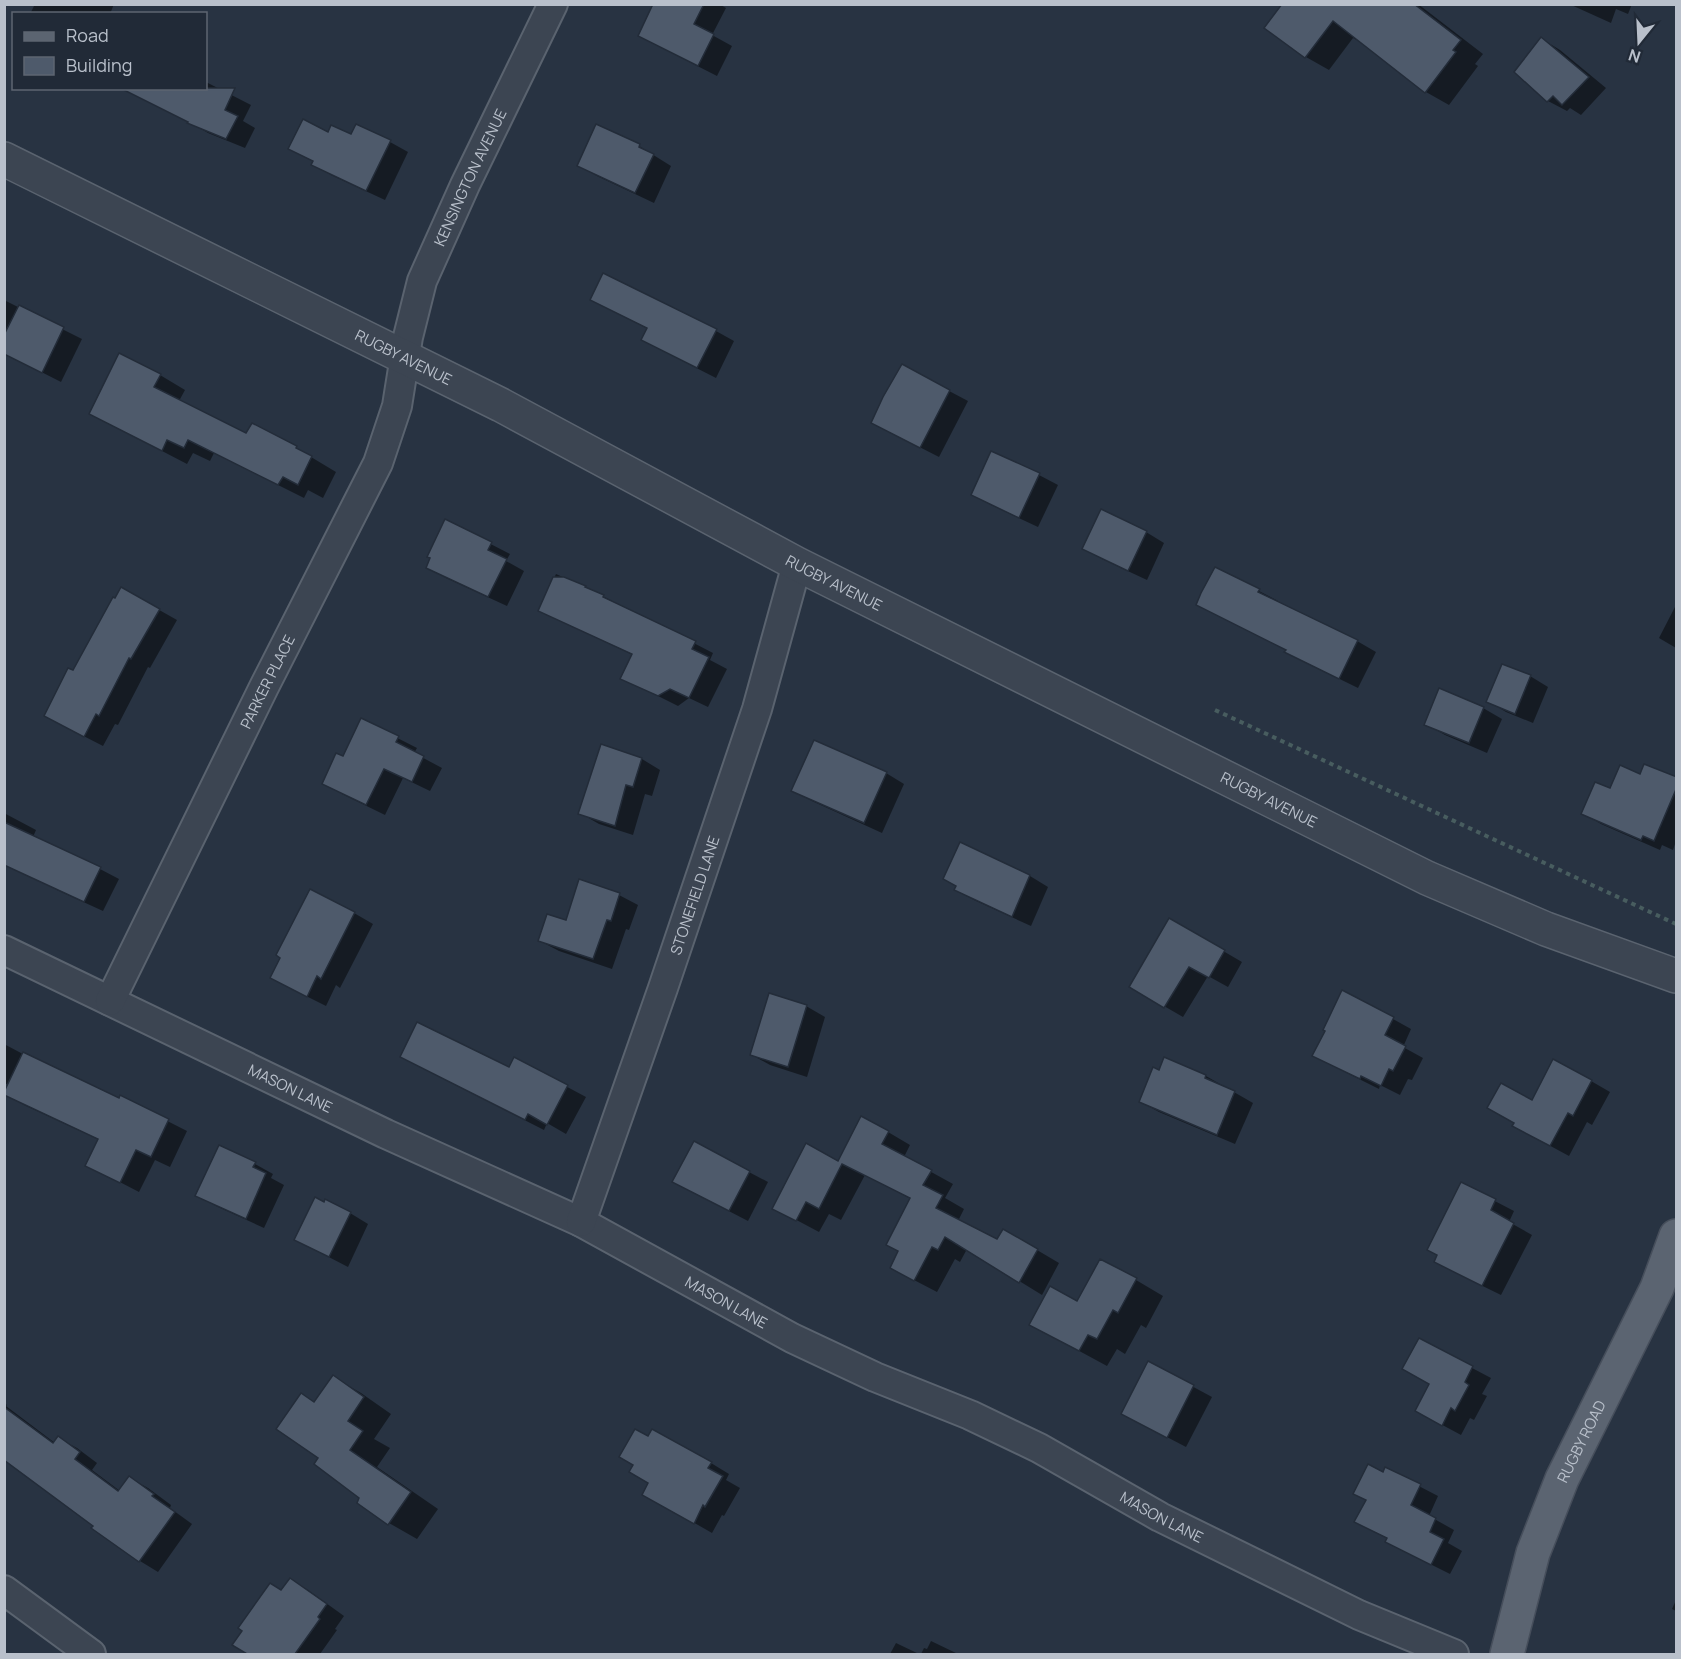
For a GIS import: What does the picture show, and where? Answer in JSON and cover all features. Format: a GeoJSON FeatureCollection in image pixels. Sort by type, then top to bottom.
{"type":"FeatureCollection","features":[{"type":"Feature","properties":{"kind":"main road","name":"RUGBY ROAD"},"geometry":{"type":"LineString","coordinates":[[1507,1654],[1533,1553],[1562,1479],[1658,1288],[1677,1236]]}},
{"type":"Feature","properties":{"kind":"street","name":"KENSINGTON AVENUE"},"geometry":{"type":"LineString","coordinates":[[406,356],[408,337],[422,281],[465,185],[553,4]]}},
{"type":"Feature","properties":{"kind":"street","name":"RUGBY AVENUE"},"geometry":{"type":"LineString","coordinates":[[4,159],[406,356],[797,564],[1427,878],[1546,929],[1677,976]]}},
{"type":"Feature","properties":{"kind":"street","name":"PARKER PLACE"},"geometry":{"type":"LineString","coordinates":[[110,1001],[264,687],[378,463],[397,406],[406,356]]}},
{"type":"Feature","properties":{"kind":"street","name":"STONEFIELD LANE"},"geometry":{"type":"LineString","coordinates":[[581,1222],[757,709],[797,564]]}},
{"type":"Feature","properties":{"kind":"street","name":"MASON LANE"},"geometry":{"type":"LineString","coordinates":[[4,950],[386,1134],[581,1222],[792,1338],[875,1377],[970,1415],[1039,1448],[1170,1522],[1359,1615],[1452,1654]]}},
{"type":"Feature","properties":{"kind":"street"},"geometry":{"type":"LineString","coordinates":[[4,1590],[91,1654]]}},
{"type":"Feature","properties":{"kind":"path"},"geometry":{"type":"LineString","coordinates":[[1215,711],[1677,924]]}},
{"type":"Feature","properties":{"kind":"building"},"geometry":{"type":"Polygon","coordinates":[[[653,4],[704,4],[694,24],[714,34],[698,66],[638,36],[653,4]]]}},
{"type":"Feature","properties":{"kind":"building"},"geometry":{"type":"Polygon","coordinates":[[[1282,4],[1414,4],[1461,40],[1453,50],[1456,52],[1425,93],[1333,21],[1305,58],[1264,28],[1282,4]]]}},
{"type":"Feature","properties":{"kind":"building"},"geometry":{"type":"Polygon","coordinates":[[[1541,37],[1589,77],[1562,105],[1553,96],[1547,102],[1514,72],[1541,37]]]}},
{"type":"Feature","properties":{"kind":"building"},"geometry":{"type":"Polygon","coordinates":[[[235,88],[225,110],[238,116],[226,139],[124,90],[235,88]]]}},
{"type":"Feature","properties":{"kind":"building"},"geometry":{"type":"Polygon","coordinates":[[[303,119],[328,132],[331,125],[351,134],[356,124],[391,140],[366,191],[311,165],[313,161],[288,149],[303,119]]]}},
{"type":"Feature","properties":{"kind":"building"},"geometry":{"type":"Polygon","coordinates":[[[596,124],[640,144],[639,147],[654,154],[635,193],[577,166],[596,124]]]}},
{"type":"Feature","properties":{"kind":"building"},"geometry":{"type":"Polygon","coordinates":[[[603,273],[717,329],[697,368],[641,340],[647,328],[590,300],[603,273]]]}},
{"type":"Feature","properties":{"kind":"building"},"geometry":{"type":"Polygon","coordinates":[[[19,305],[64,327],[42,373],[4,354],[4,335],[19,305]]]}},
{"type":"Feature","properties":{"kind":"building"},"geometry":{"type":"Polygon","coordinates":[[[119,353],[161,374],[154,387],[246,433],[252,423],[312,456],[298,485],[283,477],[278,485],[188,440],[184,448],[167,440],[162,451],[89,414],[119,353]]]}},
{"type":"Feature","properties":{"kind":"building"},"geometry":{"type":"Polygon","coordinates":[[[902,364],[950,390],[920,448],[871,423],[902,364]]]}},
{"type":"Feature","properties":{"kind":"building"},"geometry":{"type":"Polygon","coordinates":[[[991,451],[1040,473],[1019,518],[971,495],[991,451]]]}},
{"type":"Feature","properties":{"kind":"building"},"geometry":{"type":"Polygon","coordinates":[[[1101,509],[1147,531],[1128,571],[1082,549],[1101,509]]]}},
{"type":"Feature","properties":{"kind":"building"},"geometry":{"type":"Polygon","coordinates":[[[445,519],[492,542],[488,550],[507,559],[488,597],[426,568],[430,558],[427,557],[445,519]]]}},
{"type":"Feature","properties":{"kind":"building"},"geometry":{"type":"Polygon","coordinates":[[[1215,567],[1260,589],[1258,592],[1358,640],[1339,679],[1196,605],[1215,567]]]}},
{"type":"Feature","properties":{"kind":"building"},"geometry":{"type":"Polygon","coordinates":[[[553,577],[564,577],[586,586],[604,595],[603,597],[696,641],[692,649],[709,657],[689,698],[670,689],[658,696],[620,679],[632,654],[538,611],[553,577]]]}},
{"type":"Feature","properties":{"kind":"building"},"geometry":{"type":"Polygon","coordinates":[[[121,587],[160,609],[131,659],[129,658],[99,716],[96,714],[84,737],[44,716],[68,668],[73,670],[113,597],[115,598],[121,587]]]}},
{"type":"Feature","properties":{"kind":"building"},"geometry":{"type":"Polygon","coordinates":[[[1502,664],[1531,675],[1515,714],[1486,702],[1502,664]]]}},
{"type":"Feature","properties":{"kind":"building"},"geometry":{"type":"Polygon","coordinates":[[[1439,688],[1484,707],[1469,743],[1424,725],[1439,688]]]}},
{"type":"Feature","properties":{"kind":"building"},"geometry":{"type":"Polygon","coordinates":[[[361,718],[399,736],[396,742],[424,756],[412,782],[384,769],[366,805],[322,784],[336,753],[343,756],[361,718]]]}},
{"type":"Feature","properties":{"kind":"building"},"geometry":{"type":"Polygon","coordinates":[[[814,740],[887,772],[864,823],[791,791],[814,740]]]}},
{"type":"Feature","properties":{"kind":"building"},"geometry":{"type":"Polygon","coordinates":[[[601,744],[642,758],[633,787],[626,785],[615,826],[578,814],[601,744]]]}},
{"type":"Feature","properties":{"kind":"building"},"geometry":{"type":"Polygon","coordinates":[[[1644,764],[1677,777],[1677,787],[1654,841],[1643,836],[1641,840],[1581,814],[1595,782],[1610,788],[1620,765],[1640,774],[1644,764]]]}},
{"type":"Feature","properties":{"kind":"building"},"geometry":{"type":"Polygon","coordinates":[[[4,822],[101,867],[84,902],[4,865],[4,822]]]}},
{"type":"Feature","properties":{"kind":"building"},"geometry":{"type":"Polygon","coordinates":[[[960,842],[1030,875],[1012,917],[954,890],[956,886],[943,879],[960,842]]]}},
{"type":"Feature","properties":{"kind":"building"},"geometry":{"type":"Polygon","coordinates":[[[579,879],[620,893],[611,921],[607,920],[593,959],[538,941],[547,914],[566,920],[579,879]]]}},
{"type":"Feature","properties":{"kind":"building"},"geometry":{"type":"Polygon","coordinates":[[[310,889],[355,912],[321,979],[317,976],[307,997],[270,978],[280,958],[276,955],[310,889]]]}},
{"type":"Feature","properties":{"kind":"building"},"geometry":{"type":"Polygon","coordinates":[[[1169,918],[1225,950],[1209,978],[1189,967],[1164,1008],[1129,987],[1169,918]]]}},
{"type":"Feature","properties":{"kind":"building"},"geometry":{"type":"Polygon","coordinates":[[[1342,990],[1394,1017],[1385,1035],[1406,1046],[1393,1071],[1389,1069],[1381,1086],[1361,1076],[1360,1079],[1312,1056],[1342,990]]]}},
{"type":"Feature","properties":{"kind":"building"},"geometry":{"type":"Polygon","coordinates":[[[769,993],[807,1005],[788,1067],[750,1055],[769,993]]]}},
{"type":"Feature","properties":{"kind":"building"},"geometry":{"type":"Polygon","coordinates":[[[417,1022],[509,1067],[514,1057],[568,1085],[547,1125],[528,1114],[525,1120],[400,1057],[417,1022]]]}},
{"type":"Feature","properties":{"kind":"building"},"geometry":{"type":"Polygon","coordinates":[[[23,1052],[169,1119],[151,1157],[136,1150],[120,1183],[85,1166],[98,1139],[4,1095],[23,1052]]]}},
{"type":"Feature","properties":{"kind":"building"},"geometry":{"type":"Polygon","coordinates":[[[1164,1057],[1206,1075],[1205,1078],[1235,1091],[1217,1135],[1139,1102],[1153,1067],[1159,1070],[1164,1057]]]}},
{"type":"Feature","properties":{"kind":"building"},"geometry":{"type":"Polygon","coordinates":[[[1553,1059],[1592,1080],[1573,1116],[1568,1113],[1550,1146],[1512,1126],[1514,1123],[1487,1108],[1501,1083],[1532,1100],[1553,1059]]]}},
{"type":"Feature","properties":{"kind":"building"},"geometry":{"type":"Polygon","coordinates":[[[861,1116],[889,1131],[882,1144],[932,1170],[923,1185],[943,1195],[936,1208],[997,1239],[1003,1229],[1038,1249],[1019,1283],[945,1237],[938,1250],[932,1247],[914,1281],[890,1268],[898,1251],[886,1245],[910,1198],[842,1164],[819,1209],[806,1202],[796,1221],[772,1209],[806,1143],[838,1161],[861,1116]]]}},
{"type":"Feature","properties":{"kind":"building"},"geometry":{"type":"Polygon","coordinates":[[[694,1141],[750,1171],[729,1211],[672,1182],[694,1141]]]}},
{"type":"Feature","properties":{"kind":"building"},"geometry":{"type":"Polygon","coordinates":[[[219,1145],[256,1162],[253,1167],[266,1173],[246,1219],[195,1196],[219,1145]]]}},
{"type":"Feature","properties":{"kind":"building"},"geometry":{"type":"Polygon","coordinates":[[[1461,1182],[1496,1199],[1491,1210],[1514,1223],[1482,1286],[1434,1262],[1437,1255],[1427,1250],[1461,1182]]]}},
{"type":"Feature","properties":{"kind":"building"},"geometry":{"type":"Polygon","coordinates":[[[315,1197],[324,1202],[325,1199],[351,1212],[329,1257],[294,1240],[315,1197]]]}},
{"type":"Feature","properties":{"kind":"building"},"geometry":{"type":"Polygon","coordinates":[[[1100,1259],[1137,1278],[1118,1313],[1113,1310],[1097,1339],[1088,1335],[1079,1351],[1029,1325],[1050,1286],[1077,1301],[1100,1259]]]}},
{"type":"Feature","properties":{"kind":"building"},"geometry":{"type":"Polygon","coordinates":[[[1419,1338],[1473,1366],[1465,1382],[1469,1385],[1455,1411],[1451,1408],[1442,1426],[1415,1411],[1429,1384],[1402,1369],[1419,1338]]]}},
{"type":"Feature","properties":{"kind":"building"},"geometry":{"type":"Polygon","coordinates":[[[1148,1361],[1194,1385],[1167,1438],[1121,1414],[1148,1361]]]}},
{"type":"Feature","properties":{"kind":"building"},"geometry":{"type":"Polygon","coordinates":[[[333,1375],[364,1397],[348,1421],[363,1431],[350,1450],[411,1492],[388,1525],[357,1503],[359,1498],[314,1464],[318,1458],[276,1429],[301,1393],[314,1402],[333,1375]]]}},
{"type":"Feature","properties":{"kind":"building"},"geometry":{"type":"Polygon","coordinates":[[[4,1407],[53,1443],[58,1436],[80,1452],[75,1459],[118,1491],[129,1476],[175,1512],[139,1562],[91,1528],[93,1526],[4,1460],[4,1407]]]}},
{"type":"Feature","properties":{"kind":"building"},"geometry":{"type":"Polygon","coordinates":[[[635,1429],[648,1436],[652,1429],[712,1462],[708,1468],[723,1476],[705,1507],[703,1505],[694,1524],[642,1495],[648,1483],[629,1472],[633,1465],[619,1457],[635,1429]]]}},
{"type":"Feature","properties":{"kind":"building"},"geometry":{"type":"Polygon","coordinates":[[[1368,1464],[1383,1472],[1385,1467],[1421,1484],[1411,1505],[1436,1518],[1430,1532],[1444,1539],[1431,1565],[1385,1542],[1387,1538],[1354,1522],[1366,1500],[1353,1494],[1368,1464]]]}},
{"type":"Feature","properties":{"kind":"building"},"geometry":{"type":"Polygon","coordinates":[[[290,1578],[327,1604],[318,1617],[320,1619],[295,1654],[247,1654],[232,1645],[242,1631],[238,1628],[270,1583],[281,1590],[290,1578]]]}}]}
